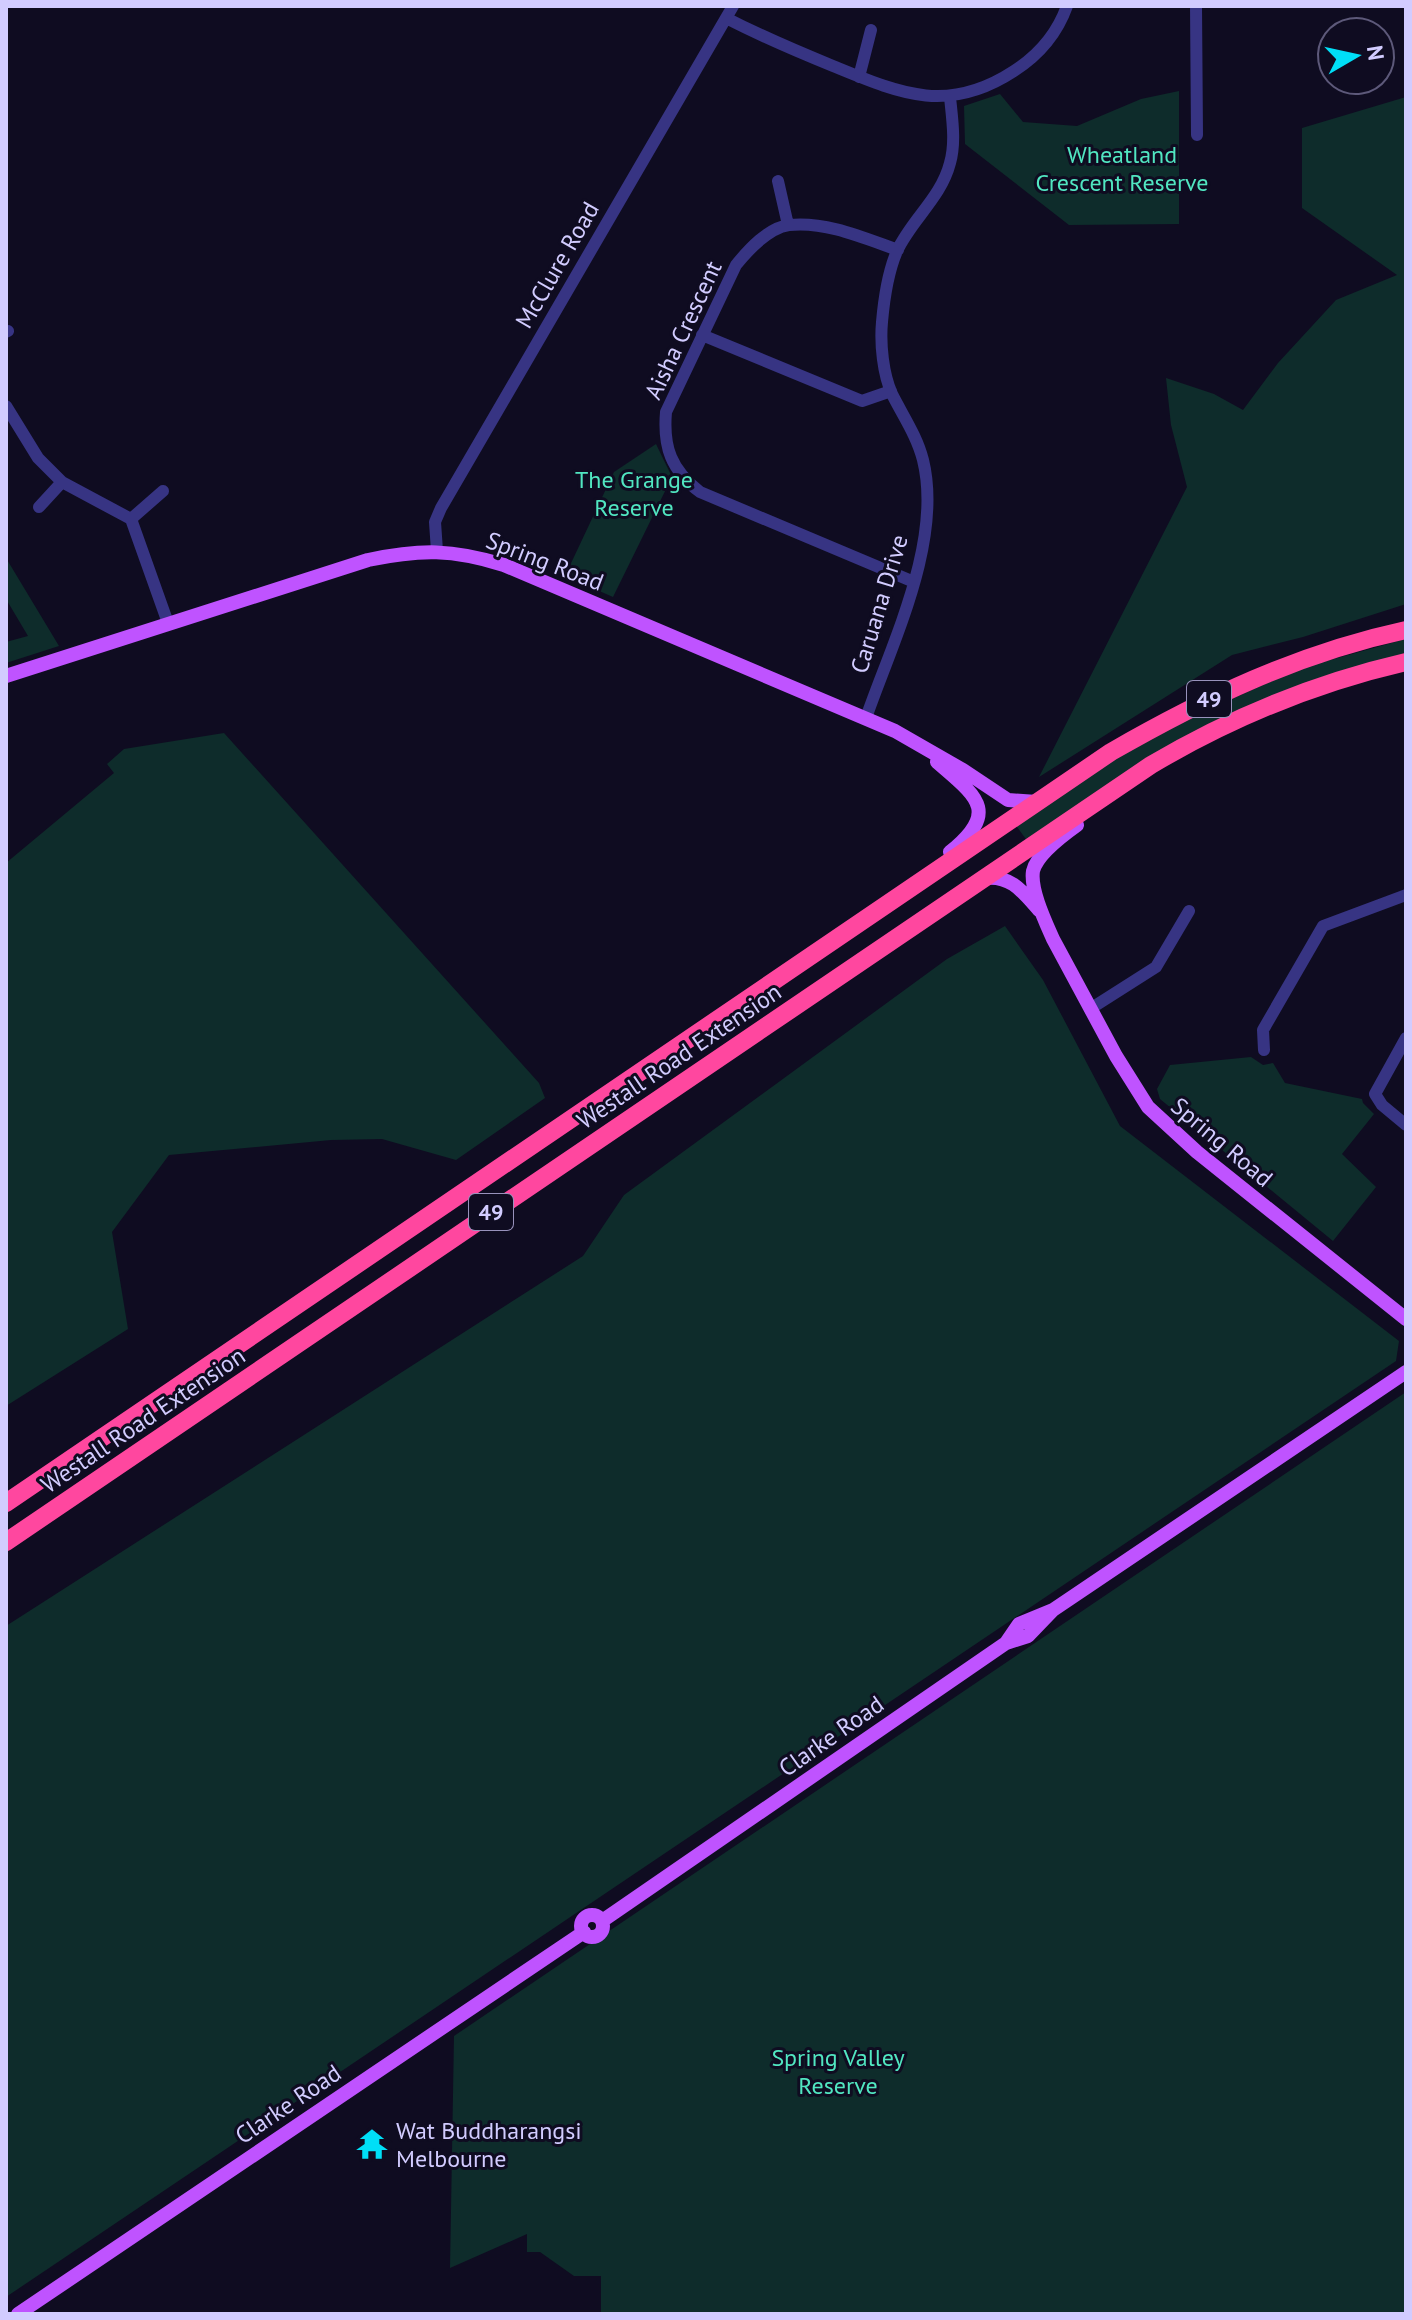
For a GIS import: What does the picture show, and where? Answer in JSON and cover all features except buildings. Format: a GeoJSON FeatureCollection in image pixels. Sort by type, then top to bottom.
{"type":"FeatureCollection","features":[{"type":"Feature","properties":{"kind":"highway","name":"Westall Road Extension"},"geometry":{"type":"LineString","coordinates":[[6,1503],[1111,752],[1237,685],[1325,651],[1403,630]]}},
{"type":"Feature","properties":{"kind":"highway","name":"Westall Road Extension"},"geometry":{"type":"LineString","coordinates":[[6,1542],[1128,779],[1229,722],[1287,697],[1406,662]]}},
{"type":"Feature","properties":{"kind":"main road","name":"Spring Road"},"geometry":{"type":"LineString","coordinates":[[6,676],[368,560],[395,554],[437,551],[504,565],[866,718],[916,743],[1008,800],[1037,802]]}},
{"type":"Feature","properties":{"kind":"main road","name":"Spring Road"},"geometry":{"type":"LineString","coordinates":[[885,905],[964,841],[973,832],[979,816],[971,794],[916,743]]}},
{"type":"Feature","properties":{"kind":"main road","name":"Spring Road"},"geometry":{"type":"LineString","coordinates":[[1178,749],[1143,779],[1068,831],[1047,851],[1034,868],[1033,878],[1042,914],[1135,1090],[1169,1129],[1405,1319]]}},
{"type":"Feature","properties":{"kind":"main road","name":"Spring Road"},"geometry":{"type":"LineString","coordinates":[[983,879],[1001,877],[1014,884],[1042,914]]}},
{"type":"Feature","properties":{"kind":"main road","name":"Clarke Road"},"geometry":{"type":"LineString","coordinates":[[18,2314],[584,1932],[592,1936],[599,1934],[603,1928],[602,1921],[1006,1643],[1028,1636],[1053,1610],[1404,1375]]}},
{"type":"Feature","properties":{"kind":"street"},"geometry":{"type":"LineString","coordinates":[[729,12],[770,41],[889,89],[919,96],[950,97],[984,87],[1022,66],[1054,34],[1067,6]]}},
{"type":"Feature","properties":{"kind":"street"},"geometry":{"type":"LineString","coordinates":[[1196,6],[1197,135]]}},
{"type":"Feature","properties":{"kind":"street","name":"McClure Road"},"geometry":{"type":"LineString","coordinates":[[437,551],[435,522],[441,508],[729,12]]}},
{"type":"Feature","properties":{"kind":"street"},"geometry":{"type":"LineString","coordinates":[[859,77],[871,30]]}},
{"type":"Feature","properties":{"kind":"street","name":"Caruana Drive"},"geometry":{"type":"LineString","coordinates":[[866,718],[914,582],[928,495],[923,461],[914,434],[891,391],[884,362],[881,325],[887,287],[898,250],[941,190],[951,161],[953,130],[950,97]]}},
{"type":"Feature","properties":{"kind":"street"},"geometry":{"type":"LineString","coordinates":[[778,181],[788,225],[826,227],[898,250]]}},
{"type":"Feature","properties":{"kind":"street","name":"Aisha Crescent"},"geometry":{"type":"LineString","coordinates":[[788,225],[752,246],[736,265],[666,412],[664,431],[670,457],[683,479],[700,492],[914,582]]}},
{"type":"Feature","properties":{"kind":"street"},"geometry":{"type":"LineString","coordinates":[[702,335],[862,401],[891,391]]}},
{"type":"Feature","properties":{"kind":"street"},"geometry":{"type":"LineString","coordinates":[[6,406],[38,458],[62,482],[131,519],[168,623]]}},
{"type":"Feature","properties":{"kind":"street"},"geometry":{"type":"LineString","coordinates":[[39,507],[62,482]]}},
{"type":"Feature","properties":{"kind":"street"},"geometry":{"type":"LineString","coordinates":[[131,519],[163,491]]}},
{"type":"Feature","properties":{"kind":"street"},"geometry":{"type":"LineString","coordinates":[[1264,1050],[1263,1030],[1323,926],[1406,895]]}},
{"type":"Feature","properties":{"kind":"street"},"geometry":{"type":"LineString","coordinates":[[1090,1009],[1156,967],[1189,911]]}},
{"type":"Feature","properties":{"kind":"street"},"geometry":{"type":"LineString","coordinates":[[1406,1038],[1375,1094],[1382,1105],[1406,1125]]}},
{"type":"Feature","properties":{"kind":"green space","name":"Wheatland Crescent Reserve"},"geometry":{"type":"Polygon","coordinates":[[[1179,91],[1179,224],[1069,225],[965,144],[964,106],[1000,94],[1023,122],[1077,126],[1141,99],[1179,91]]]}},
{"type":"Feature","properties":{"kind":"green space"},"geometry":{"type":"Polygon","coordinates":[[[1406,97],[1406,604],[1303,637],[1232,655],[1039,777],[1187,487],[1171,425],[1166,378],[1214,394],[1243,410],[1278,363],[1336,300],[1397,275],[1302,208],[1302,128],[1406,97]]]}},
{"type":"Feature","properties":{"kind":"green space","name":"The Grange Reserve"},"geometry":{"type":"Polygon","coordinates":[[[656,444],[672,477],[613,597],[565,576],[614,472],[656,444]]]}},
{"type":"Feature","properties":{"kind":"green space"},"geometry":{"type":"Polygon","coordinates":[[[6,558],[59,646],[6,663],[6,642],[28,636],[6,599],[6,558]]]}},
{"type":"Feature","properties":{"kind":"green space"},"geometry":{"type":"Polygon","coordinates":[[[1406,639],[1406,653],[1323,677],[1028,842],[1015,824],[1156,733],[1301,668],[1406,639]]]}},
{"type":"Feature","properties":{"kind":"green space"},"geometry":{"type":"Polygon","coordinates":[[[224,733],[539,1083],[545,1098],[456,1160],[382,1139],[331,1140],[169,1155],[112,1232],[128,1329],[6,1406],[6,863],[114,773],[107,764],[124,749],[224,733]]]}},
{"type":"Feature","properties":{"kind":"green space"},"geometry":{"type":"Polygon","coordinates":[[[1005,926],[1043,980],[1120,1126],[1399,1341],[1396,1361],[6,2297],[6,1626],[583,1256],[624,1195],[947,959],[1005,926]]]}},
{"type":"Feature","properties":{"kind":"green space"},"geometry":{"type":"Polygon","coordinates":[[[1251,1057],[1263,1065],[1273,1063],[1285,1083],[1362,1099],[1374,1114],[1342,1154],[1376,1187],[1333,1241],[1160,1099],[1157,1089],[1170,1065],[1251,1057]]]}},
{"type":"Feature","properties":{"kind":"green space","name":"Spring Valley Reserve"},"geometry":{"type":"Polygon","coordinates":[[[1406,1392],[1406,2314],[601,2314],[601,2276],[574,2276],[540,2252],[527,2252],[527,2234],[450,2268],[454,2036],[1406,1392]]]}},
{"type":"Feature","properties":{"kind":"place","name":"Wat Buddharangsi Melbourne"},"geometry":{"type":"Point","coordinates":[372,2144]}}]}
